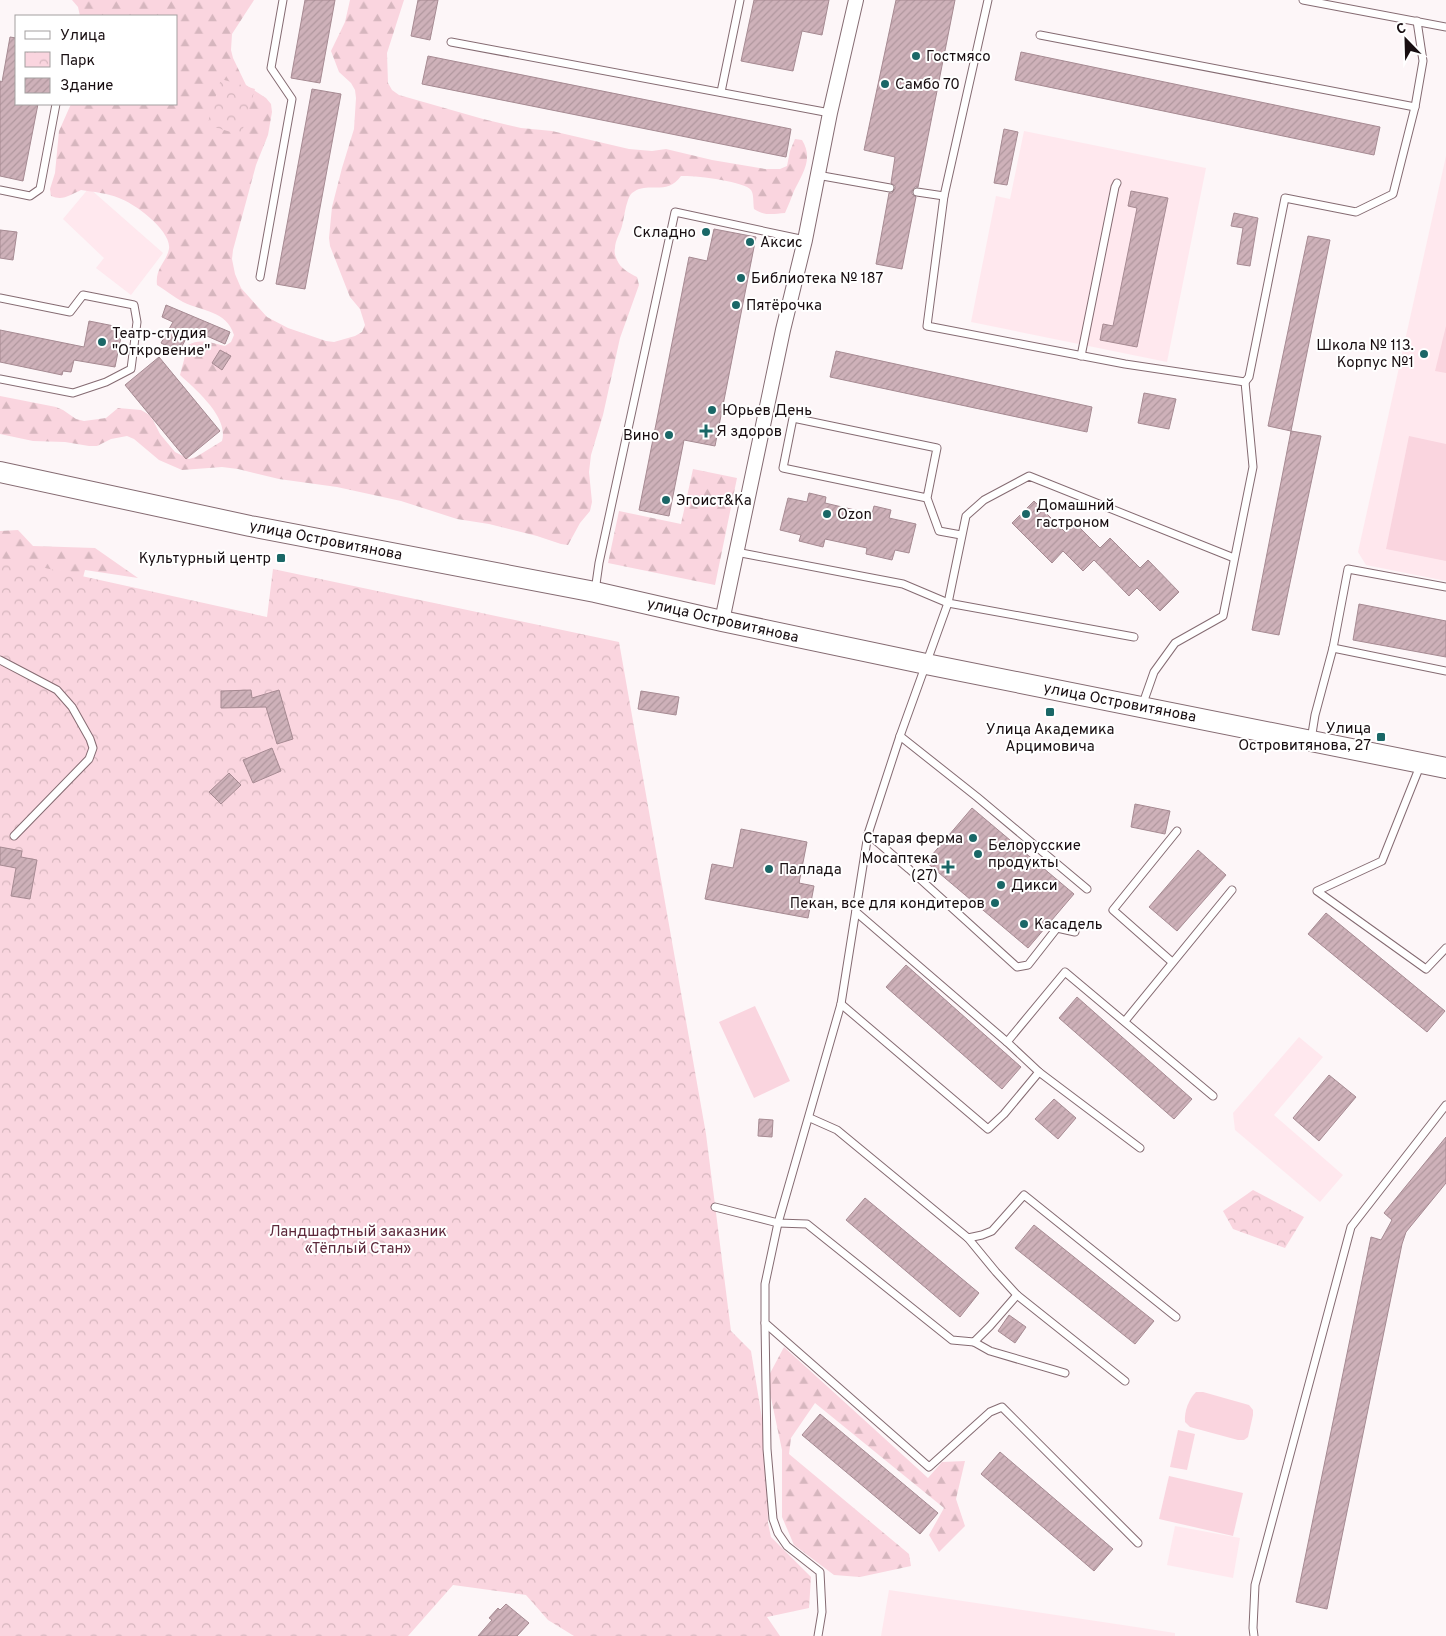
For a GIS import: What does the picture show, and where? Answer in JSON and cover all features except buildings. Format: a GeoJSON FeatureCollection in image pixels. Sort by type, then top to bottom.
{"type":"FeatureCollection","features":[{"type":"Feature","properties":{"kind":"main road","name":"улица Островитянова"},"geometry":{"type":"LineString","coordinates":[[0,472],[250,526],[595,592],[926,664],[1446,768]]}},
{"type":"Feature","properties":{"kind":"street"},"geometry":{"type":"LineString","coordinates":[[722,621],[783,330],[805,240],[830,113],[856,0]]}},
{"type":"Feature","properties":{"kind":"lane"},"geometry":{"type":"LineString","coordinates":[[260,277],[292,99],[271,68],[283,0]]}},
{"type":"Feature","properties":{"kind":"lane"},"geometry":{"type":"LineString","coordinates":[[721,92],[740,0]]}},
{"type":"Feature","properties":{"kind":"lane"},"geometry":{"type":"LineString","coordinates":[[988,0],[944,196],[928,326],[1125,364],[1246,382]]}},
{"type":"Feature","properties":{"kind":"lane"},"geometry":{"type":"LineString","coordinates":[[1303,0],[1446,27]]}},
{"type":"Feature","properties":{"kind":"lane"},"geometry":{"type":"LineString","coordinates":[[1142,706],[1154,672],[1175,643],[1223,616],[1253,466],[1246,382],[1249,377],[1285,198],[1356,212],[1393,194],[1415,107],[1424,61],[1417,21]]}},
{"type":"Feature","properties":{"kind":"lane"},"geometry":{"type":"LineString","coordinates":[[1040,36],[1415,107]]}},
{"type":"Feature","properties":{"kind":"lane"},"geometry":{"type":"LineString","coordinates":[[451,42],[830,113]]}},
{"type":"Feature","properties":{"kind":"lane"},"geometry":{"type":"LineString","coordinates":[[0,190],[30,196],[40,190],[56,105]]}},
{"type":"Feature","properties":{"kind":"lane"},"geometry":{"type":"LineString","coordinates":[[817,175],[890,188]]}},
{"type":"Feature","properties":{"kind":"lane"},"geometry":{"type":"LineString","coordinates":[[1081,356],[1117,183]]}},
{"type":"Feature","properties":{"kind":"lane"},"geometry":{"type":"LineString","coordinates":[[917,192],[944,196]]}},
{"type":"Feature","properties":{"kind":"lane"},"geometry":{"type":"LineString","coordinates":[[595,592],[601,553],[675,212],[805,240]]}},
{"type":"Feature","properties":{"kind":"lane"},"geometry":{"type":"LineString","coordinates":[[0,298],[70,312],[83,295],[134,306],[137,322],[131,369],[106,382],[73,393],[0,379]]}},
{"type":"Feature","properties":{"kind":"lane"},"geometry":{"type":"LineString","coordinates":[[927,498],[783,468],[794,418],[937,448],[927,498],[939,530],[961,535]]}},
{"type":"Feature","properties":{"kind":"lane"},"geometry":{"type":"LineString","coordinates":[[818,1636],[822,1612],[820,1572],[787,1546],[778,1533],[773,1519],[767,1448],[765,1284],[778,1223],[810,1118],[841,1004],[868,834],[900,736],[948,603],[966,516],[984,500],[1029,476],[1234,558]]}},
{"type":"Feature","properties":{"kind":"lane"},"geometry":{"type":"LineString","coordinates":[[736,552],[903,584],[948,603],[1134,637]]}},
{"type":"Feature","properties":{"kind":"lane"},"geometry":{"type":"LineString","coordinates":[[1311,740],[1315,715],[1333,648],[1348,569],[1446,587]]}},
{"type":"Feature","properties":{"kind":"lane"},"geometry":{"type":"LineString","coordinates":[[1333,648],[1446,671]]}},
{"type":"Feature","properties":{"kind":"lane"},"geometry":{"type":"LineString","coordinates":[[0,660],[57,690],[72,708],[90,739],[92,748],[89,759],[14,836]]}},
{"type":"Feature","properties":{"kind":"lane"},"geometry":{"type":"LineString","coordinates":[[900,736],[977,797],[1087,889]]}},
{"type":"Feature","properties":{"kind":"lane"},"geometry":{"type":"LineString","coordinates":[[1421,763],[1382,861],[1317,891],[1426,969],[1446,948]]}},
{"type":"Feature","properties":{"kind":"lane"},"geometry":{"type":"LineString","coordinates":[[1172,962],[1113,910],[1177,831]]}},
{"type":"Feature","properties":{"kind":"lane"},"geometry":{"type":"LineString","coordinates":[[868,834],[1017,967],[1028,965],[1057,928],[1075,932]]}},
{"type":"Feature","properties":{"kind":"lane"},"geometry":{"type":"LineString","coordinates":[[1126,1021],[1232,890]]}},
{"type":"Feature","properties":{"kind":"lane"},"geometry":{"type":"LineString","coordinates":[[856,912],[1007,1042],[1039,1072],[1140,1148]]}},
{"type":"Feature","properties":{"kind":"lane"},"geometry":{"type":"LineString","coordinates":[[1007,1042],[1066,972],[1213,1096]]}},
{"type":"Feature","properties":{"kind":"lane"},"geometry":{"type":"LineString","coordinates":[[841,1004],[988,1129],[1004,1114],[1039,1072]]}},
{"type":"Feature","properties":{"kind":"lane"},"geometry":{"type":"LineString","coordinates":[[1254,1636],[1255,1585],[1351,1227],[1446,1105]]}},
{"type":"Feature","properties":{"kind":"lane"},"geometry":{"type":"LineString","coordinates":[[810,1118],[837,1130],[968,1238],[1017,1295],[1125,1381]]}},
{"type":"Feature","properties":{"kind":"lane"},"geometry":{"type":"LineString","coordinates":[[968,1238],[992,1231],[1024,1195],[1176,1317]]}},
{"type":"Feature","properties":{"kind":"lane"},"geometry":{"type":"LineString","coordinates":[[715,1207],[778,1223],[807,1224],[952,1340],[974,1342],[990,1351],[1065,1373]]}},
{"type":"Feature","properties":{"kind":"lane"},"geometry":{"type":"LineString","coordinates":[[974,1342],[1017,1295]]}},
{"type":"Feature","properties":{"kind":"lane"},"geometry":{"type":"LineString","coordinates":[[765,1322],[929,1467],[990,1412],[1002,1407],[1138,1543]]}},
{"type":"Feature","properties":{"kind":"shaded area"},"geometry":{"type":"Polygon","coordinates":[[[1024,131],[1206,168],[1167,362],[971,322],[996,196],[1010,199],[1024,131]]]}},
{"type":"Feature","properties":{"kind":"shaded area","name":"Школа № 113. Корпус №1"},"geometry":{"type":"Polygon","coordinates":[[[1446,156],[1446,581],[1366,565],[1358,552],[1446,156]]]}},
{"type":"Feature","properties":{"kind":"shaded area"},"geometry":{"type":"Polygon","coordinates":[[[89,188],[163,253],[131,295],[96,268],[104,258],[63,219],[89,188]]]}},
{"type":"Feature","properties":{"kind":"shaded area"},"geometry":{"type":"Polygon","coordinates":[[[1299,1037],[1323,1057],[1274,1115],[1343,1175],[1320,1202],[1235,1130],[1233,1113],[1299,1037]]]}},
{"type":"Feature","properties":{"kind":"shaded area"},"geometry":{"type":"Polygon","coordinates":[[[1175,1526],[1240,1538],[1233,1578],[1167,1565],[1175,1526]]]}},
{"type":"Feature","properties":{"kind":"shaded area"},"geometry":{"type":"Polygon","coordinates":[[[889,1590],[1175,1633],[1175,1636],[881,1636],[889,1590]]]}},
{"type":"Feature","properties":{"kind":"green space"},"geometry":{"type":"Polygon","coordinates":[[[72,0],[254,0],[232,34],[231,50],[246,85],[266,98],[271,104],[272,112],[268,135],[256,165],[233,250],[232,259],[235,274],[241,288],[267,317],[288,328],[326,341],[334,342],[355,336],[362,332],[365,325],[360,309],[350,297],[330,246],[329,238],[332,207],[354,129],[355,90],[351,83],[339,72],[331,51],[345,22],[350,0],[404,0],[387,53],[388,83],[392,90],[399,95],[521,128],[552,131],[629,149],[652,151],[666,149],[712,160],[765,169],[780,169],[787,166],[795,139],[802,140],[807,154],[806,166],[785,213],[761,213],[754,209],[752,192],[747,187],[729,181],[696,176],[681,176],[669,186],[638,189],[630,195],[615,252],[620,265],[637,277],[639,285],[620,338],[603,415],[591,455],[589,472],[592,502],[590,511],[580,523],[568,545],[489,524],[457,519],[401,501],[337,487],[279,479],[222,467],[182,470],[159,460],[134,439],[127,436],[111,439],[97,446],[89,446],[65,442],[33,441],[0,434],[0,396],[56,407],[76,419],[84,421],[106,418],[118,408],[141,410],[153,420],[160,434],[175,452],[189,459],[196,457],[222,441],[221,423],[216,414],[202,396],[180,375],[188,345],[202,341],[225,346],[231,342],[234,335],[230,327],[220,316],[183,302],[157,285],[159,270],[168,254],[168,242],[165,234],[142,212],[126,201],[110,195],[81,190],[59,198],[51,196],[50,189],[55,173],[59,131],[71,105],[178,105],[178,15],[80,15],[78,7],[72,0]]]}},
{"type":"Feature","properties":{"kind":"green space"},"geometry":{"type":"Polygon","coordinates":[[[221,79],[255,89],[241,135],[207,125],[221,79]]]}},
{"type":"Feature","properties":{"kind":"green space"},"geometry":{"type":"Polygon","coordinates":[[[1446,326],[1446,373],[1435,371],[1446,326]]]}},
{"type":"Feature","properties":{"kind":"green space"},"geometry":{"type":"Polygon","coordinates":[[[1409,436],[1446,444],[1446,561],[1386,549],[1409,436]]]}},
{"type":"Feature","properties":{"kind":"green space"},"geometry":{"type":"Polygon","coordinates":[[[693,469],[737,478],[715,585],[608,563],[619,511],[681,524],[693,469]]]}},
{"type":"Feature","properties":{"kind":"green space"},"geometry":{"type":"Polygon","coordinates":[[[18,530],[33,546],[95,548],[138,578],[85,570],[76,604],[0,595],[0,531],[18,530]]]}},
{"type":"Feature","properties":{"kind":"green space","name":"Ландшафтный заказник «Тёплый Стан»"},"geometry":{"type":"Polygon","coordinates":[[[0,558],[267,617],[273,569],[619,642],[706,1134],[731,1331],[751,1351],[767,1449],[768,1523],[771,1537],[811,1577],[809,1608],[767,1617],[780,1636],[574,1636],[548,1620],[526,1595],[453,1585],[408,1636],[0,1636],[0,558]]]}},
{"type":"Feature","properties":{"kind":"green space"},"geometry":{"type":"Polygon","coordinates":[[[755,1006],[790,1081],[754,1098],[719,1022],[755,1006]]]}},
{"type":"Feature","properties":{"kind":"green space"},"geometry":{"type":"Polygon","coordinates":[[[1253,1190],[1304,1217],[1285,1248],[1233,1229],[1223,1211],[1253,1190]]]}},
{"type":"Feature","properties":{"kind":"green space"},"geometry":{"type":"Polygon","coordinates":[[[784,1347],[928,1478],[942,1462],[965,1461],[956,1499],[965,1526],[939,1552],[929,1535],[944,1508],[815,1403],[791,1438],[789,1454],[909,1554],[911,1566],[860,1577],[834,1575],[794,1545],[782,1517],[782,1450],[767,1379],[784,1347]]]}},
{"type":"Feature","properties":{"kind":"green space"},"geometry":{"type":"Polygon","coordinates":[[[1196,1392],[1203,1392],[1249,1405],[1253,1410],[1253,1415],[1248,1437],[1244,1440],[1238,1440],[1190,1427],[1185,1422],[1185,1414],[1189,1402],[1196,1392]]]}},
{"type":"Feature","properties":{"kind":"green space"},"geometry":{"type":"Polygon","coordinates":[[[1178,1430],[1195,1434],[1187,1470],[1170,1467],[1178,1430]]]}},
{"type":"Feature","properties":{"kind":"green space"},"geometry":{"type":"Polygon","coordinates":[[[1169,1476],[1243,1493],[1233,1536],[1159,1519],[1169,1476]]]}},
{"type":"Feature","properties":{"kind":"place","name":"Гостмясо"},"geometry":{"type":"Point","coordinates":[916,56]}},
{"type":"Feature","properties":{"kind":"place","name":"Самбо 70"},"geometry":{"type":"Point","coordinates":[885,84]}},
{"type":"Feature","properties":{"kind":"place","name":"Складно"},"geometry":{"type":"Point","coordinates":[706,232]}},
{"type":"Feature","properties":{"kind":"place","name":"Аксис"},"geometry":{"type":"Point","coordinates":[750,242]}},
{"type":"Feature","properties":{"kind":"place","name":"Библиотека № 187"},"geometry":{"type":"Point","coordinates":[741,278]}},
{"type":"Feature","properties":{"kind":"place","name":"Пятёрочка"},"geometry":{"type":"Point","coordinates":[736,305]}},
{"type":"Feature","properties":{"kind":"place","name":"Театр-студия \"Откровение\""},"geometry":{"type":"Point","coordinates":[102,342]}},
{"type":"Feature","properties":{"kind":"place","name":"Школа № 113. Корпус №1"},"geometry":{"type":"Point","coordinates":[1424,354]}},
{"type":"Feature","properties":{"kind":"place","name":"Юрьев День"},"geometry":{"type":"Point","coordinates":[712,410]}},
{"type":"Feature","properties":{"kind":"place","name":"Я здоров"},"geometry":{"type":"Point","coordinates":[706,431]}},
{"type":"Feature","properties":{"kind":"place","name":"Вино"},"geometry":{"type":"Point","coordinates":[669,435]}},
{"type":"Feature","properties":{"kind":"place","name":"Эгоист&Ка"},"geometry":{"type":"Point","coordinates":[666,500]}},
{"type":"Feature","properties":{"kind":"place","name":"Ozon"},"geometry":{"type":"Point","coordinates":[827,514]}},
{"type":"Feature","properties":{"kind":"place","name":"Домашний гастроном"},"geometry":{"type":"Point","coordinates":[1026,514]}},
{"type":"Feature","properties":{"kind":"place","name":"Культурный центр"},"geometry":{"type":"Point","coordinates":[281,558]}},
{"type":"Feature","properties":{"kind":"place","name":"Улица Академика Арцимовича"},"geometry":{"type":"Point","coordinates":[1050,712]}},
{"type":"Feature","properties":{"kind":"place","name":"Улица Островитянова, 27"},"geometry":{"type":"Point","coordinates":[1381,737]}},
{"type":"Feature","properties":{"kind":"place","name":"Старая ферма"},"geometry":{"type":"Point","coordinates":[973,838]}},
{"type":"Feature","properties":{"kind":"place","name":"Белорусские продукты"},"geometry":{"type":"Point","coordinates":[978,854]}},
{"type":"Feature","properties":{"kind":"place","name":"Мосаптека (27)"},"geometry":{"type":"Point","coordinates":[948,867]}},
{"type":"Feature","properties":{"kind":"place","name":"Паллада"},"geometry":{"type":"Point","coordinates":[769,869]}},
{"type":"Feature","properties":{"kind":"place","name":"Дикси"},"geometry":{"type":"Point","coordinates":[1001,885]}},
{"type":"Feature","properties":{"kind":"place","name":"Пекан, все для кондитеров"},"geometry":{"type":"Point","coordinates":[995,903]}},
{"type":"Feature","properties":{"kind":"place","name":"Касадель"},"geometry":{"type":"Point","coordinates":[1024,924]}}]}
